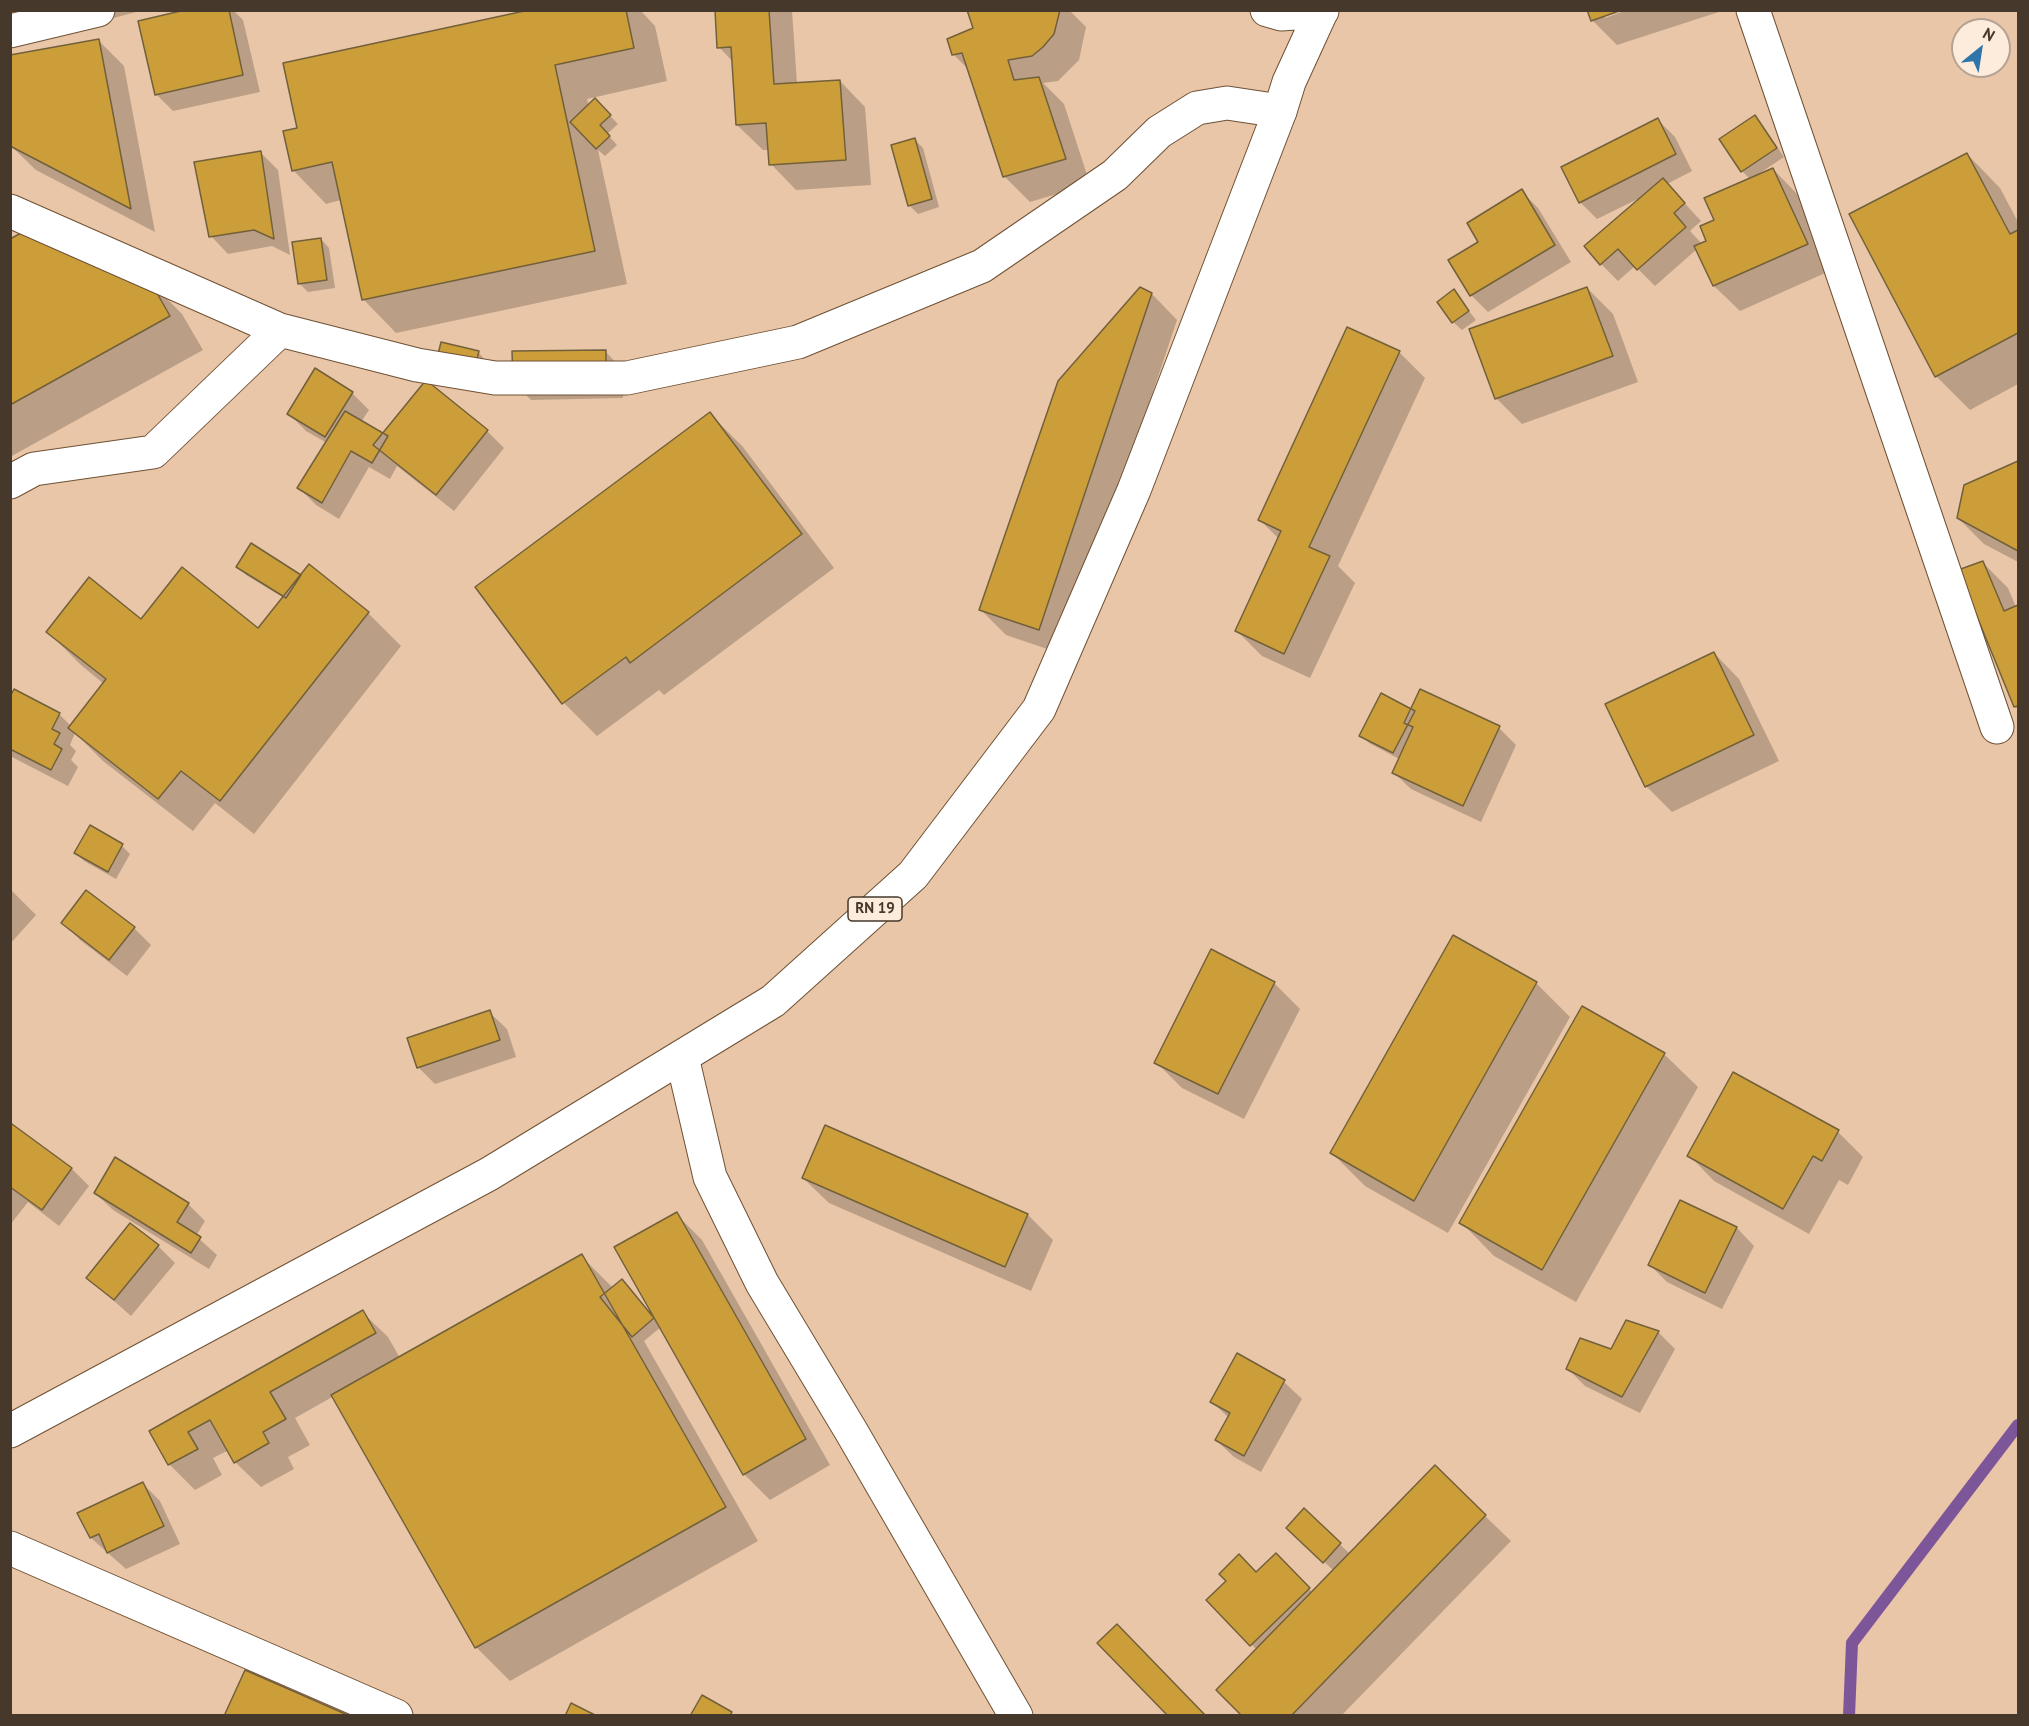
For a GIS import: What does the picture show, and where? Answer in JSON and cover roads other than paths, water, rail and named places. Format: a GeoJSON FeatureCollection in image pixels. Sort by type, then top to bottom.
{"type":"FeatureCollection","features":[{"type":"Feature","properties":{"kind":"street"},"geometry":{"type":"LineString","coordinates":[[10,31],[98,10]]}},
{"type":"Feature","properties":{"kind":"street"},"geometry":{"type":"LineString","coordinates":[[1267,10],[1281,14],[1322,11]]}},
{"type":"Feature","properties":{"kind":"street"},"geometry":{"type":"LineString","coordinates":[[1753,10],[1997,727]]}},
{"type":"Feature","properties":{"kind":"street","name":"RN 19"},"geometry":{"type":"LineString","coordinates":[[10,1431],[489,1174],[682,1057],[773,1001],[914,875],[1039,709],[1134,490],[1280,111],[1289,82],[1322,11]]}},
{"type":"Feature","properties":{"kind":"street"},"geometry":{"type":"LineString","coordinates":[[10,211],[280,330],[417,365],[495,378],[627,378],[798,342],[982,266],[1114,175],[1159,132],[1197,108],[1227,103],[1280,111]]}},
{"type":"Feature","properties":{"kind":"street"},"geometry":{"type":"LineString","coordinates":[[10,482],[34,469],[153,452],[280,330]]}},
{"type":"Feature","properties":{"kind":"street"},"geometry":{"type":"LineString","coordinates":[[682,1057],[710,1177],[762,1283],[851,1431],[1016,1716]]}},
{"type":"Feature","properties":{"kind":"street"},"geometry":{"type":"LineString","coordinates":[[10,1548],[396,1716]]}},
{"type":"Feature","properties":{"kind":"waterway"},"geometry":{"type":"LineString","coordinates":[[1849,1716],[1852,1643],[2018,1425]]}}]}
